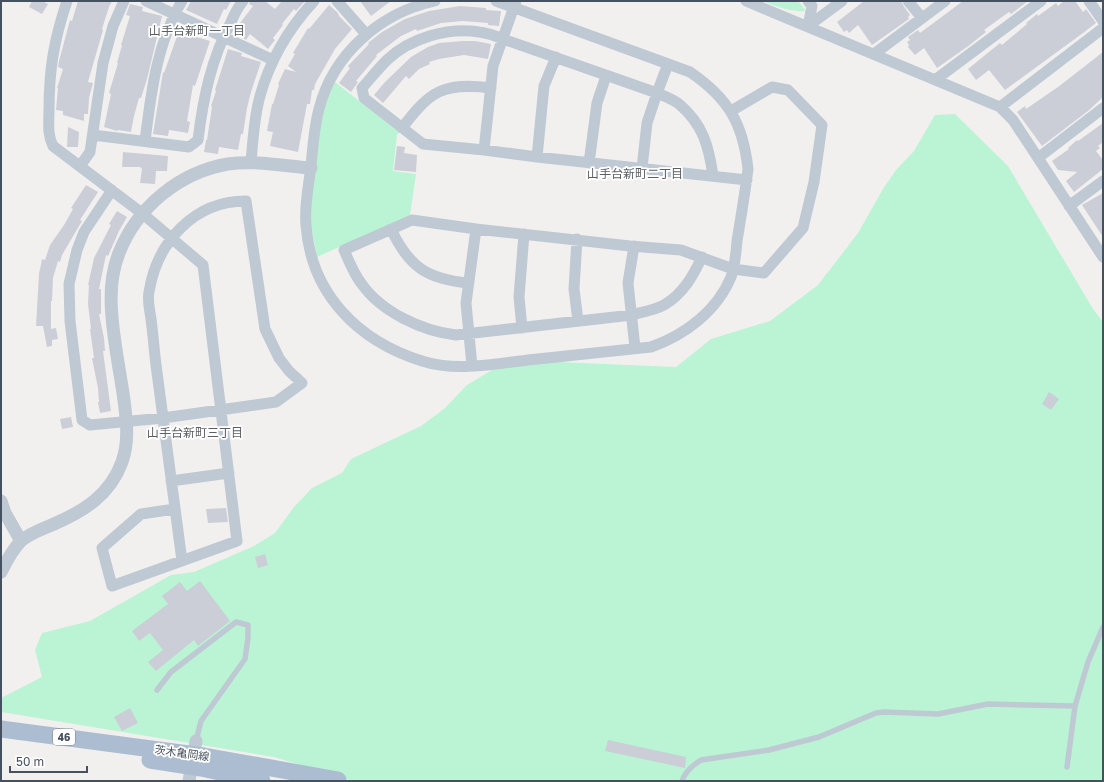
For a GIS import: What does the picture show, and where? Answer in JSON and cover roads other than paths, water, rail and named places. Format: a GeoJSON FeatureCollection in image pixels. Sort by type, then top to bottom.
{"type":"FeatureCollection","features":[{"type":"Feature","properties":{"kind":"main road","name":"茨木亀岡線"},"geometry":{"type":"LineString","coordinates":[[1,729],[125,750]]}},
{"type":"Feature","properties":{"kind":"main road","name":"茨木亀岡線"},"geometry":{"type":"LineString","coordinates":[[1,739],[200,755],[338,780]]}},
{"type":"Feature","properties":{"kind":"main road","name":"茨木亀岡線"},"geometry":{"type":"LineString","coordinates":[[200,755],[262,781]]}},
{"type":"Feature","properties":{"kind":"street"},"geometry":{"type":"LineString","coordinates":[[67,1],[58,28],[52,55],[49,85],[48,137],[53,146],[172,237],[203,265],[237,541],[112,586],[102,548],[141,514],[175,509]]}},
{"type":"Feature","properties":{"kind":"street"},"geometry":{"type":"LineString","coordinates":[[80,166],[90,152],[103,63],[114,26],[124,1]]}},
{"type":"Feature","properties":{"kind":"street"},"geometry":{"type":"LineString","coordinates":[[146,1],[273,60]]}},
{"type":"Feature","properties":{"kind":"street"},"geometry":{"type":"LineString","coordinates":[[145,140],[152,85],[174,14],[182,1]]}},
{"type":"Feature","properties":{"kind":"street"},"geometry":{"type":"LineString","coordinates":[[92,135],[145,140],[189,147],[198,140],[202,104],[211,70],[223,36],[243,1]]}},
{"type":"Feature","properties":{"kind":"street"},"geometry":{"type":"LineString","coordinates":[[251,162],[260,96],[273,60],[287,34],[314,1]]}},
{"type":"Feature","properties":{"kind":"street"},"geometry":{"type":"LineString","coordinates":[[337,1],[366,34]]}},
{"type":"Feature","properties":{"kind":"street"},"geometry":{"type":"LineString","coordinates":[[435,1],[423,4],[387,19],[366,34],[348,52],[335,71],[326,88],[318,110],[306,198],[306,217],[308,245],[313,263],[331,299],[346,316],[373,339],[424,362],[440,366],[472,366],[651,347],[666,342],[696,323],[718,300],[731,277],[748,169],[747,158],[737,121],[731,110],[718,94],[704,81],[690,72],[515,4],[496,1]]}},
{"type":"Feature","properties":{"kind":"street"},"geometry":{"type":"LineString","coordinates":[[746,1],[1000,106],[1013,120],[1103,257]]}},
{"type":"Feature","properties":{"kind":"street"},"geometry":{"type":"LineString","coordinates":[[808,1],[812,6],[808,26]]}},
{"type":"Feature","properties":{"kind":"street"},"geometry":{"type":"LineString","coordinates":[[808,26],[842,1]]}},
{"type":"Feature","properties":{"kind":"street"},"geometry":{"type":"LineString","coordinates":[[908,1],[922,18]]}},
{"type":"Feature","properties":{"kind":"street"},"geometry":{"type":"LineString","coordinates":[[874,54],[945,1]]}},
{"type":"Feature","properties":{"kind":"street"},"geometry":{"type":"LineString","coordinates":[[935,80],[1041,1]]}},
{"type":"Feature","properties":{"kind":"street"},"geometry":{"type":"LineString","coordinates":[[1089,1],[1103,21]]}},
{"type":"Feature","properties":{"kind":"street"},"geometry":{"type":"LineString","coordinates":[[484,150],[493,66],[515,4]]}},
{"type":"Feature","properties":{"kind":"street"},"geometry":{"type":"LineString","coordinates":[[1000,106],[1103,28]]}},
{"type":"Feature","properties":{"kind":"street"},"geometry":{"type":"LineString","coordinates":[[713,176],[710,154],[699,126],[679,103],[657,93],[480,32],[458,31],[437,34],[420,39],[388,59],[362,88],[364,98],[423,144],[747,180]]}},
{"type":"Feature","properties":{"kind":"street"},"geometry":{"type":"LineString","coordinates":[[537,157],[544,86],[556,57]]}},
{"type":"Feature","properties":{"kind":"street"},"geometry":{"type":"LineString","coordinates":[[642,168],[647,124],[668,64]]}},
{"type":"Feature","properties":{"kind":"street"},"geometry":{"type":"LineString","coordinates":[[589,163],[597,103],[606,76]]}},
{"type":"Feature","properties":{"kind":"street"},"geometry":{"type":"LineString","coordinates":[[402,128],[427,99],[439,91],[456,86],[490,88]]}},
{"type":"Feature","properties":{"kind":"street"},"geometry":{"type":"LineString","coordinates":[[702,257],[688,284],[664,305],[632,315],[456,335],[441,333],[420,326],[390,310],[373,297],[361,284],[344,250],[412,220],[476,229],[681,250],[702,257],[733,269],[764,273],[803,228],[814,182],[822,124],[788,90],[772,87],[731,110]]}},
{"type":"Feature","properties":{"kind":"street"},"geometry":{"type":"LineString","coordinates":[[1038,158],[1103,108]]}},
{"type":"Feature","properties":{"kind":"street"},"geometry":{"type":"LineString","coordinates":[[1,572],[21,541],[37,531],[71,517],[98,499],[108,487],[122,462],[126,446],[127,422],[112,316],[111,294],[113,274],[118,254],[128,233],[156,199],[171,187],[207,169],[229,164],[251,162],[311,168]]}},
{"type":"Feature","properties":{"kind":"street"},"geometry":{"type":"LineString","coordinates":[[1070,206],[1103,181]]}},
{"type":"Feature","properties":{"kind":"street"},"geometry":{"type":"LineString","coordinates":[[112,190],[84,232],[77,250],[69,284],[70,321],[82,420],[90,425],[127,422],[163,418],[276,402],[302,383],[279,358],[265,329],[246,201],[235,201],[221,204],[192,218],[179,229],[166,244],[155,270],[148,293],[163,418],[182,561]]}},
{"type":"Feature","properties":{"kind":"street"},"geometry":{"type":"LineString","coordinates":[[391,229],[403,252],[410,260],[423,270],[439,278],[468,283]]}},
{"type":"Feature","properties":{"kind":"street"},"geometry":{"type":"LineString","coordinates":[[472,366],[466,303],[476,229]]}},
{"type":"Feature","properties":{"kind":"street"},"geometry":{"type":"LineString","coordinates":[[522,328],[519,297],[524,234]]}},
{"type":"Feature","properties":{"kind":"street"},"geometry":{"type":"LineString","coordinates":[[576,239],[574,289],[578,322]]}},
{"type":"Feature","properties":{"kind":"street"},"geometry":{"type":"LineString","coordinates":[[634,246],[628,283],[635,348]]}},
{"type":"Feature","properties":{"kind":"street"},"geometry":{"type":"LineString","coordinates":[[171,481],[229,473]]}},
{"type":"Feature","properties":{"kind":"street"},"geometry":{"type":"LineString","coordinates":[[1,502],[5,513],[21,541]]}},
{"type":"Feature","properties":{"kind":"street"},"geometry":{"type":"LineString","coordinates":[[189,781],[200,755]]}},
{"type":"Feature","properties":{"kind":"lane"},"geometry":{"type":"LineString","coordinates":[[157,690],[171,672],[236,622],[248,625],[245,659],[201,721],[200,755]]}},
{"type":"Feature","properties":{"kind":"lane"},"geometry":{"type":"LineString","coordinates":[[1067,767],[1075,706],[1088,662],[1103,627]]}},
{"type":"Feature","properties":{"kind":"lane"},"geometry":{"type":"LineString","coordinates":[[682,781],[683,777],[693,765],[701,760],[769,750],[819,737],[884,712],[938,714],[988,704],[1075,706]]}},
{"type":"Feature","properties":{"kind":"district","name":"山手台新町一丁目"},"geometry":{"type":"Point","coordinates":[197,31]}},
{"type":"Feature","properties":{"kind":"district","name":"山手台新町二丁目"},"geometry":{"type":"Point","coordinates":[635,174]}},
{"type":"Feature","properties":{"kind":"district","name":"山手台新町三丁目"},"geometry":{"type":"Point","coordinates":[195,433]}}]}
